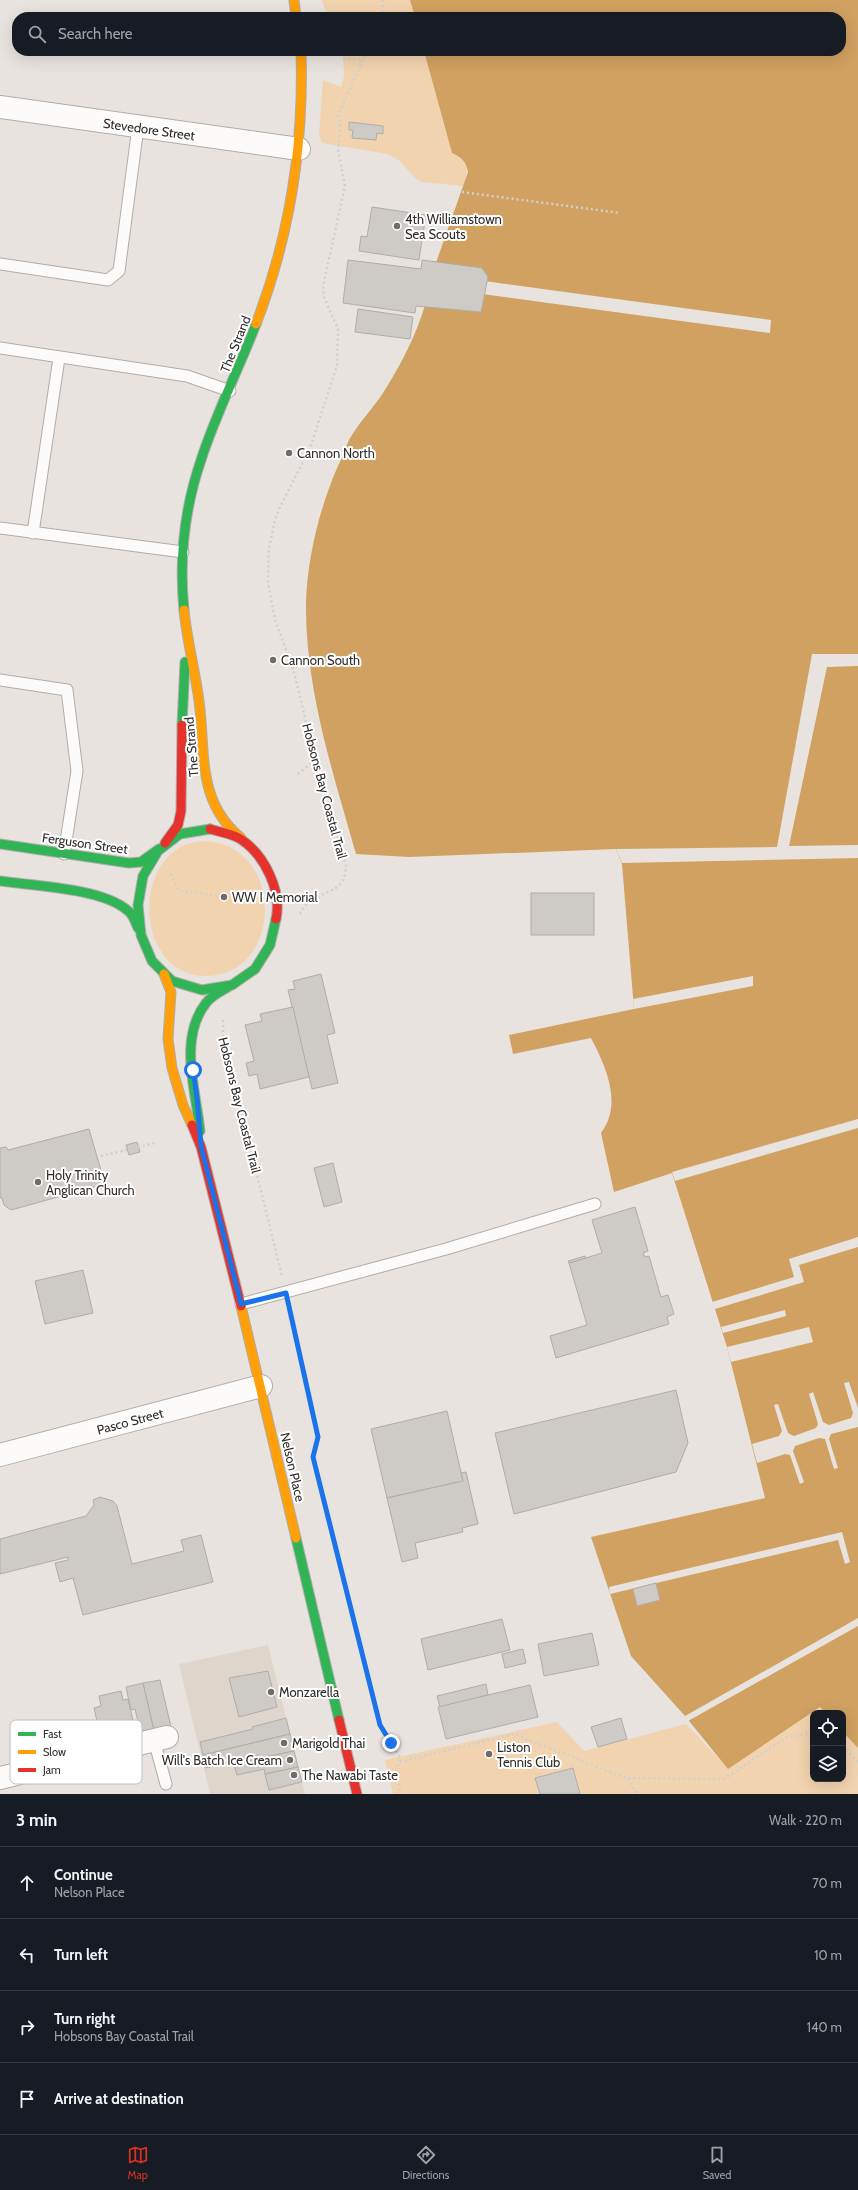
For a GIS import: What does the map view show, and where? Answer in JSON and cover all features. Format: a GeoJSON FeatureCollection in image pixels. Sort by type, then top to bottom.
{"type":"FeatureCollection","features":[{"type":"Feature","properties":{"kind":"street"},"geometry":{"type":"LineString","coordinates":[[294,0],[295,12]]}},
{"type":"Feature","properties":{"kind":"street","name":"The Strand"},"geometry":{"type":"LineString","coordinates":[[231,985],[246,976],[262,959],[271,942],[277,915],[277,896],[268,868],[259,853],[222,823],[210,799],[206,773],[199,694],[188,642],[182,574],[184,533],[191,492],[204,452],[266,300],[277,267],[286,228],[299,149],[302,94],[300,56]]}},
{"type":"Feature","properties":{"kind":"street","name":"Stevedore Street"},"geometry":{"type":"LineString","coordinates":[[0,107],[299,149]]}},
{"type":"Feature","properties":{"kind":"street","name":"The Strand"},"geometry":{"type":"LineString","coordinates":[[138,928],[138,910],[143,879],[149,865],[175,832],[181,811],[182,697],[188,642]]}},
{"type":"Feature","properties":{"kind":"street","name":"Ferguson Street"},"geometry":{"type":"LineString","coordinates":[[0,844],[122,862],[140,862],[181,834],[202,829],[222,831],[241,838]]}},
{"type":"Feature","properties":{"kind":"street"},"geometry":{"type":"LineString","coordinates":[[0,881],[87,895],[113,901],[129,911],[138,928],[150,958],[164,974],[178,982],[200,990],[214,990],[231,985]]}},
{"type":"Feature","properties":{"kind":"street","name":"Nelson Place"},"geometry":{"type":"LineString","coordinates":[[164,974],[172,992],[168,1039],[172,1068],[182,1105],[201,1146]]}},
{"type":"Feature","properties":{"kind":"street","name":"Nelson Place"},"geometry":{"type":"LineString","coordinates":[[231,985],[214,995],[203,1006],[194,1024],[190,1042],[190,1056],[197,1098],[201,1146],[261,1386],[357,1794]]}},
{"type":"Feature","properties":{"kind":"street","name":"Pasco Street"},"geometry":{"type":"LineString","coordinates":[[0,1454],[261,1386]]}},
{"type":"Feature","properties":{"kind":"street"},"geometry":{"type":"LineString","coordinates":[[142,1743],[160,1739]]}},
{"type":"Feature","properties":{"kind":"street"},"geometry":{"type":"LineString","coordinates":[[0,1778],[10,1776]]}},
{"type":"Feature","properties":{"kind":"lane"},"geometry":{"type":"LineString","coordinates":[[0,264],[108,280],[119,271],[138,127]]}},
{"type":"Feature","properties":{"kind":"lane"},"geometry":{"type":"LineString","coordinates":[[0,348],[187,376],[230,391]]}},
{"type":"Feature","properties":{"kind":"lane"},"geometry":{"type":"LineString","coordinates":[[33,533],[59,358]]}},
{"type":"Feature","properties":{"kind":"lane"},"geometry":{"type":"LineString","coordinates":[[0,528],[183,552]]}},
{"type":"Feature","properties":{"kind":"lane"},"geometry":{"type":"LineString","coordinates":[[0,680],[67,690],[77,771],[64,854]]}},
{"type":"Feature","properties":{"kind":"lane"},"geometry":{"type":"LineString","coordinates":[[241,1304],[286,1293],[595,1204]]}},
{"type":"Feature","properties":{"kind":"lane"},"geometry":{"type":"LineString","coordinates":[[160,1739],[166,1784]]}},
{"type":"Feature","properties":{"kind":"path"},"geometry":{"type":"LineString","coordinates":[[382,12],[383,0]]}},
{"type":"Feature","properties":{"kind":"path","name":"Hobsons Bay Coastal Trail"},"geometry":{"type":"LineString","coordinates":[[298,921],[307,903],[332,891],[342,882],[346,875],[344,856],[315,760],[295,674],[273,610],[268,583],[268,558],[280,506],[310,448],[337,366],[338,329],[324,297],[323,286],[345,186],[338,150],[340,126],[338,115],[364,56]]}},
{"type":"Feature","properties":{"kind":"path"},"geometry":{"type":"LineString","coordinates":[[343,59],[363,59]]}},
{"type":"Feature","properties":{"kind":"path"},"geometry":{"type":"LineString","coordinates":[[462,192],[620,213]]}},
{"type":"Feature","properties":{"kind":"path"},"geometry":{"type":"LineString","coordinates":[[298,774],[315,760]]}},
{"type":"Feature","properties":{"kind":"path"},"geometry":{"type":"LineString","coordinates":[[170,871],[178,890],[217,896]]}},
{"type":"Feature","properties":{"kind":"path","name":"Hobsons Bay Coastal Trail"},"geometry":{"type":"LineString","coordinates":[[224,1017],[222,1025],[223,1037],[286,1293],[318,1437],[313,1457],[380,1725],[400,1757],[400,1762],[396,1772],[402,1794]]}},
{"type":"Feature","properties":{"kind":"path"},"geometry":{"type":"LineString","coordinates":[[138,1147],[154,1143]]}},
{"type":"Feature","properties":{"kind":"path"},"geometry":{"type":"LineString","coordinates":[[101,1156],[127,1150]]}},
{"type":"Feature","properties":{"kind":"path"},"geometry":{"type":"LineString","coordinates":[[400,1762],[514,1734],[626,1778],[724,1779],[787,1737],[810,1733]]}},
{"type":"Feature","properties":{"kind":"path"},"geometry":{"type":"LineString","coordinates":[[846,1749],[858,1762]]}},
{"type":"Feature","properties":{"kind":"path"},"geometry":{"type":"LineString","coordinates":[[626,1778],[638,1794]]}},
{"type":"Feature","properties":{"kind":"shaded area"},"geometry":{"type":"Polygon","coordinates":[[[322,0],[410,0],[414,12],[327,12],[325,10],[322,0]]]}},
{"type":"Feature","properties":{"kind":"shaded area"},"geometry":{"type":"Polygon","coordinates":[[[410,0],[858,0],[858,1748],[846,1735],[846,1710],[823,1710],[820,1707],[816,1710],[810,1710],[810,1714],[728,1769],[685,1716],[631,1656],[591,1537],[765,1498],[727,1347],[672,1173],[614,1192],[601,1133],[608,1122],[611,1110],[610,1086],[607,1073],[591,1038],[513,1054],[509,1035],[634,1009],[622,864],[616,849],[409,857],[356,854],[330,761],[315,698],[307,635],[307,586],[312,551],[320,515],[331,482],[346,446],[359,424],[383,393],[400,365],[414,336],[425,305],[432,274],[468,172],[463,160],[452,153],[425,56],[846,56],[846,12],[414,12],[410,0]]]}},
{"type":"Feature","properties":{"kind":"shaded area"},"geometry":{"type":"Polygon","coordinates":[[[343,56],[425,56],[452,153],[458,156],[466,166],[467,170],[463,186],[422,182],[415,178],[399,160],[387,154],[322,143],[319,135],[323,80],[341,87],[344,76],[343,56]]]}},
{"type":"Feature","properties":{"kind":"shaded area"},"geometry":{"type":"Polygon","coordinates":[[[205,841],[231,848],[250,864],[261,885],[265,910],[261,934],[250,955],[232,970],[207,976],[185,972],[169,961],[157,944],[151,924],[149,902],[154,881],[164,862],[182,846],[205,841]]]}},
{"type":"Feature","properties":{"kind":"shaded area"},"geometry":{"type":"Polygon","coordinates":[[[268,1645],[305,1794],[210,1794],[179,1664],[268,1645]]]}},
{"type":"Feature","properties":{"kind":"shaded area"},"geometry":{"type":"Polygon","coordinates":[[[820,1707],[823,1710],[815,1710],[820,1707]]]}},
{"type":"Feature","properties":{"kind":"shaded area"},"geometry":{"type":"Polygon","coordinates":[[[810,1714],[810,1782],[846,1782],[846,1735],[858,1748],[858,1794],[393,1794],[385,1760],[557,1722],[584,1751],[686,1724],[728,1768],[810,1714]]]}},
{"type":"Feature","properties":{"kind":"pier"},"geometry":{"type":"Polygon","coordinates":[[[432,274],[771,320],[770,333],[430,287],[432,274]]]}},
{"type":"Feature","properties":{"kind":"pier"},"geometry":{"type":"Polygon","coordinates":[[[812,654],[858,654],[858,666],[827,667],[789,846],[858,845],[858,858],[622,863],[616,849],[777,847],[812,654]]]}},
{"type":"Feature","properties":{"kind":"pier"},"geometry":{"type":"Polygon","coordinates":[[[753,976],[753,986],[634,1009],[633,999],[753,976]]]}},
{"type":"Feature","properties":{"kind":"pier"},"geometry":{"type":"Polygon","coordinates":[[[858,1119],[858,1128],[675,1181],[672,1172],[858,1119]]]}},
{"type":"Feature","properties":{"kind":"pier"},"geometry":{"type":"Polygon","coordinates":[[[858,1237],[858,1247],[799,1265],[804,1282],[715,1309],[712,1302],[794,1277],[789,1259],[858,1237]]]}},
{"type":"Feature","properties":{"kind":"pier"},"geometry":{"type":"Polygon","coordinates":[[[785,1310],[786,1316],[723,1333],[721,1327],[785,1310]]]}},
{"type":"Feature","properties":{"kind":"pier"},"geometry":{"type":"Polygon","coordinates":[[[809,1327],[813,1342],[731,1362],[727,1347],[809,1327]]]}},
{"type":"Feature","properties":{"kind":"pier"},"geometry":{"type":"Polygon","coordinates":[[[849,1382],[858,1408],[858,1427],[831,1434],[829,1439],[838,1468],[834,1469],[825,1439],[819,1438],[795,1446],[793,1451],[804,1482],[800,1484],[790,1455],[785,1454],[757,1463],[752,1444],[779,1436],[782,1431],[774,1405],[778,1404],[788,1433],[794,1436],[816,1428],[818,1424],[809,1394],[813,1392],[823,1422],[829,1425],[851,1418],[853,1413],[844,1383],[849,1382]]]}},
{"type":"Feature","properties":{"kind":"pier"},"geometry":{"type":"Polygon","coordinates":[[[842,1532],[850,1562],[845,1564],[838,1540],[610,1594],[609,1587],[842,1532]]]}},
{"type":"Feature","properties":{"kind":"pier"},"geometry":{"type":"Polygon","coordinates":[[[858,1618],[858,1626],[688,1721],[685,1716],[858,1618]]]}},
{"type":"Feature","properties":{"kind":"building"},"geometry":{"type":"Polygon","coordinates":[[[349,122],[383,126],[383,134],[377,133],[376,140],[352,138],[353,130],[349,130],[349,122]]]}},
{"type":"Feature","properties":{"kind":"building","name":"4th Williamstown Sea Scouts"},"geometry":{"type":"Polygon","coordinates":[[[372,207],[426,215],[419,260],[359,251],[361,236],[367,237],[372,207]]]}},
{"type":"Feature","properties":{"kind":"building"},"geometry":{"type":"Polygon","coordinates":[[[348,260],[421,269],[422,260],[482,268],[488,277],[481,312],[416,306],[415,313],[343,303],[348,260]]]}},
{"type":"Feature","properties":{"kind":"building"},"geometry":{"type":"Polygon","coordinates":[[[358,309],[413,317],[410,339],[355,332],[358,309]]]}},
{"type":"Feature","properties":{"kind":"building"},"geometry":{"type":"Polygon","coordinates":[[[531,893],[594,893],[594,935],[531,935],[531,893]]]}},
{"type":"Feature","properties":{"kind":"building"},"geometry":{"type":"Polygon","coordinates":[[[321,974],[335,1033],[327,1035],[338,1083],[312,1089],[288,990],[295,989],[293,981],[321,974]]]}},
{"type":"Feature","properties":{"kind":"building"},"geometry":{"type":"Polygon","coordinates":[[[293,1007],[309,1077],[260,1089],[257,1074],[249,1076],[246,1063],[254,1061],[245,1025],[262,1021],[260,1014],[293,1007]]]}},
{"type":"Feature","properties":{"kind":"building"},"geometry":{"type":"Polygon","coordinates":[[[89,1129],[105,1184],[11,1210],[4,1205],[2,1198],[0,1198],[0,1148],[6,1147],[8,1150],[89,1129]]]}},
{"type":"Feature","properties":{"kind":"building"},"geometry":{"type":"Polygon","coordinates":[[[137,1142],[140,1152],[129,1155],[126,1145],[137,1142]]]}},
{"type":"Feature","properties":{"kind":"building"},"geometry":{"type":"Polygon","coordinates":[[[333,1163],[342,1202],[324,1207],[314,1168],[333,1163]]]}},
{"type":"Feature","properties":{"kind":"building"},"geometry":{"type":"Polygon","coordinates":[[[635,1207],[648,1251],[643,1253],[645,1257],[649,1256],[661,1297],[668,1295],[674,1314],[667,1317],[669,1324],[556,1358],[550,1336],[587,1325],[569,1263],[602,1253],[592,1220],[635,1207]]]}},
{"type":"Feature","properties":{"kind":"building"},"geometry":{"type":"Polygon","coordinates":[[[585,1256],[586,1258],[569,1263],[568,1261],[585,1256]]]}},
{"type":"Feature","properties":{"kind":"building"},"geometry":{"type":"Polygon","coordinates":[[[83,1270],[93,1313],[45,1324],[35,1281],[83,1270]]]}},
{"type":"Feature","properties":{"kind":"building"},"geometry":{"type":"Polygon","coordinates":[[[676,1390],[688,1443],[676,1472],[514,1514],[495,1433],[676,1390]]]}},
{"type":"Feature","properties":{"kind":"building"},"geometry":{"type":"Polygon","coordinates":[[[447,1411],[463,1481],[387,1498],[371,1429],[447,1411]]]}},
{"type":"Feature","properties":{"kind":"building"},"geometry":{"type":"Polygon","coordinates":[[[466,1472],[478,1524],[462,1528],[463,1532],[415,1543],[418,1558],[402,1562],[387,1498],[463,1481],[461,1473],[466,1472]]]}},
{"type":"Feature","properties":{"kind":"building"},"geometry":{"type":"Polygon","coordinates":[[[100,1497],[113,1501],[117,1506],[132,1564],[184,1551],[181,1540],[201,1535],[213,1582],[83,1615],[73,1578],[60,1582],[55,1563],[68,1560],[68,1557],[0,1574],[0,1539],[86,1516],[94,1505],[93,1500],[100,1497]]]}},
{"type":"Feature","properties":{"kind":"building"},"geometry":{"type":"Polygon","coordinates":[[[656,1583],[660,1600],[637,1606],[633,1589],[656,1583]]]}},
{"type":"Feature","properties":{"kind":"building"},"geometry":{"type":"Polygon","coordinates":[[[502,1619],[510,1650],[428,1670],[421,1639],[502,1619]]]}},
{"type":"Feature","properties":{"kind":"building"},"geometry":{"type":"Polygon","coordinates":[[[592,1633],[599,1665],[544,1676],[538,1644],[592,1633]]]}},
{"type":"Feature","properties":{"kind":"building"},"geometry":{"type":"Polygon","coordinates":[[[523,1649],[526,1663],[505,1668],[502,1654],[523,1649]]]}},
{"type":"Feature","properties":{"kind":"building"},"geometry":{"type":"Polygon","coordinates":[[[268,1671],[277,1707],[239,1717],[229,1678],[268,1671]]]}},
{"type":"Feature","properties":{"kind":"building"},"geometry":{"type":"Polygon","coordinates":[[[160,1680],[172,1731],[155,1735],[143,1683],[160,1680]]]}},
{"type":"Feature","properties":{"kind":"building"},"geometry":{"type":"Polygon","coordinates":[[[143,1683],[154,1731],[142,1734],[142,1720],[138,1720],[135,1709],[131,1710],[126,1687],[143,1683]]]}},
{"type":"Feature","properties":{"kind":"building"},"geometry":{"type":"Polygon","coordinates":[[[486,1684],[488,1695],[440,1707],[437,1696],[486,1684]]]}},
{"type":"Feature","properties":{"kind":"building"},"geometry":{"type":"Polygon","coordinates":[[[530,1685],[538,1717],[446,1739],[438,1707],[530,1685]]]}},
{"type":"Feature","properties":{"kind":"building"},"geometry":{"type":"Polygon","coordinates":[[[121,1691],[123,1700],[128,1699],[133,1720],[97,1720],[94,1708],[101,1706],[99,1696],[121,1691]]]}},
{"type":"Feature","properties":{"kind":"building"},"geometry":{"type":"Polygon","coordinates":[[[286,1718],[290,1734],[203,1755],[200,1742],[253,1729],[252,1727],[286,1718]]]}},
{"type":"Feature","properties":{"kind":"building"},"geometry":{"type":"Polygon","coordinates":[[[621,1718],[627,1739],[598,1747],[591,1727],[621,1718]]]}},
{"type":"Feature","properties":{"kind":"building"},"geometry":{"type":"Polygon","coordinates":[[[290,1734],[294,1751],[260,1758],[258,1755],[206,1768],[203,1755],[290,1734]]]}},
{"type":"Feature","properties":{"kind":"building"},"geometry":{"type":"Polygon","coordinates":[[[294,1751],[298,1767],[265,1774],[264,1769],[237,1775],[234,1764],[294,1751]]]}},
{"type":"Feature","properties":{"kind":"building"},"geometry":{"type":"Polygon","coordinates":[[[298,1767],[302,1782],[269,1790],[265,1774],[298,1767]]]}},
{"type":"Feature","properties":{"kind":"building"},"geometry":{"type":"Polygon","coordinates":[[[573,1768],[580,1794],[540,1794],[535,1778],[573,1768]]]}},
{"type":"Feature","properties":{"kind":"traffic: fast"},"geometry":{"type":"LineString","coordinates":[[184,610],[182,572],[183,553],[187,515],[195,478],[214,425],[256,324]]}},
{"type":"Feature","properties":{"kind":"traffic: fast"},"geometry":{"type":"LineString","coordinates":[[182,725],[185,662]]}},
{"type":"Feature","properties":{"kind":"traffic: fast"},"geometry":{"type":"LineString","coordinates":[[210,829],[180,834],[158,851],[143,876],[138,905],[141,935],[152,961],[172,981],[202,990],[232,985],[255,969],[270,945],[276,919]]}},
{"type":"Feature","properties":{"kind":"traffic: fast"},"geometry":{"type":"LineString","coordinates":[[0,844],[129,863],[141,862],[159,849]]}},
{"type":"Feature","properties":{"kind":"traffic: fast"},"geometry":{"type":"LineString","coordinates":[[0,881],[66,889],[101,897],[115,903],[129,912],[134,918],[138,928]]}},
{"type":"Feature","properties":{"kind":"traffic: fast"},"geometry":{"type":"LineString","coordinates":[[200,1131],[191,1065],[193,1032],[198,1017],[206,1003],[213,996],[228,987]]}},
{"type":"Feature","properties":{"kind":"traffic: fast"},"geometry":{"type":"LineString","coordinates":[[296,1538],[339,1720]]}},
{"type":"Feature","properties":{"kind":"traffic: slow"},"geometry":{"type":"LineString","coordinates":[[294,0],[295,12]]}},
{"type":"Feature","properties":{"kind":"traffic: slow"},"geometry":{"type":"LineString","coordinates":[[256,324],[278,257],[292,189],[300,121],[301,56]]}},
{"type":"Feature","properties":{"kind":"traffic: slow"},"geometry":{"type":"LineString","coordinates":[[184,610],[199,701],[206,775],[210,792],[216,808],[227,824],[241,838]]}},
{"type":"Feature","properties":{"kind":"traffic: slow"},"geometry":{"type":"LineString","coordinates":[[164,974],[171,992],[168,1039],[172,1068],[183,1105],[192,1125]]}},
{"type":"Feature","properties":{"kind":"traffic: slow"},"geometry":{"type":"LineString","coordinates":[[241,1306],[296,1538]]}},
{"type":"Feature","properties":{"kind":"traffic: jam"},"geometry":{"type":"LineString","coordinates":[[165,843],[178,825],[181,811],[182,725]]}},
{"type":"Feature","properties":{"kind":"traffic: jam"},"geometry":{"type":"LineString","coordinates":[[210,829],[239,838],[258,855],[270,875],[274,886],[277,908],[276,919]]}},
{"type":"Feature","properties":{"kind":"traffic: jam"},"geometry":{"type":"LineString","coordinates":[[192,1125],[201,1147],[241,1306]]}},
{"type":"Feature","properties":{"kind":"traffic: jam"},"geometry":{"type":"LineString","coordinates":[[339,1720],[357,1794]]}},
{"type":"Feature","properties":{"kind":"place","name":"4th Williamstown Sea Scouts"},"geometry":{"type":"Point","coordinates":[397,226]}},
{"type":"Feature","properties":{"kind":"place","name":"Cannon North"},"geometry":{"type":"Point","coordinates":[289,453]}},
{"type":"Feature","properties":{"kind":"place","name":"Cannon South"},"geometry":{"type":"Point","coordinates":[273,660]}},
{"type":"Feature","properties":{"kind":"place","name":"WW I Memorial"},"geometry":{"type":"Point","coordinates":[224,897]}},
{"type":"Feature","properties":{"kind":"place","name":"Holy Trinity Anglican Church"},"geometry":{"type":"Point","coordinates":[38,1182]}},
{"type":"Feature","properties":{"kind":"place","name":"Monzarella"},"geometry":{"type":"Point","coordinates":[271,1692]}},
{"type":"Feature","properties":{"kind":"place","name":"Marigold Thai"},"geometry":{"type":"Point","coordinates":[284,1743]}},
{"type":"Feature","properties":{"kind":"place","name":"Liston Tennis Club"},"geometry":{"type":"Point","coordinates":[489,1754]}},
{"type":"Feature","properties":{"kind":"place","name":"Will's Batch Ice Cream"},"geometry":{"type":"Point","coordinates":[290,1760]}},
{"type":"Feature","properties":{"kind":"place","name":"The Nawabi Taste"},"geometry":{"type":"Point","coordinates":[294,1775]}},
{"type":"Feature","properties":{"kind":"route"},"geometry":{"type":"LineString","coordinates":[[193,1070],[201,1146],[241,1304],[286,1293],[318,1437],[313,1457],[380,1725],[391,1743]]}}]}
